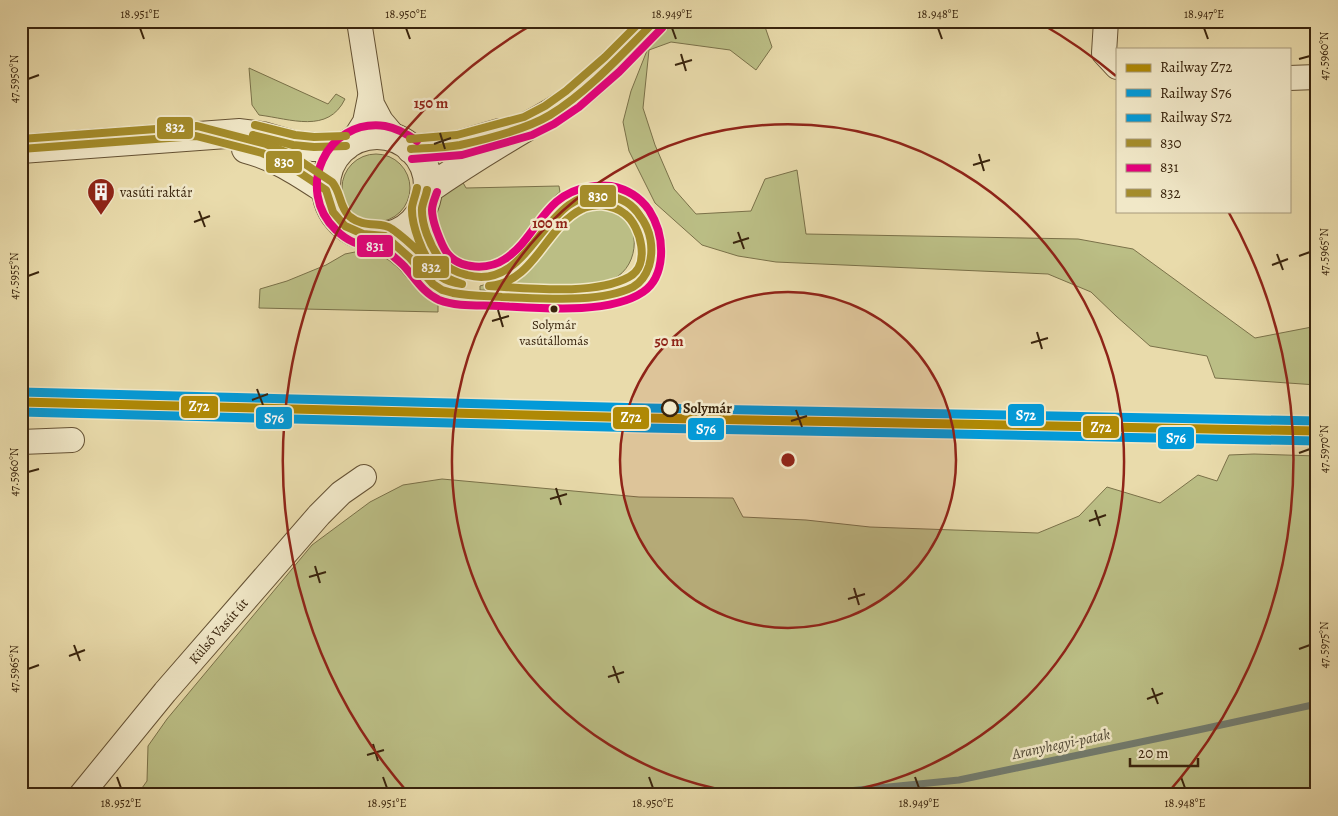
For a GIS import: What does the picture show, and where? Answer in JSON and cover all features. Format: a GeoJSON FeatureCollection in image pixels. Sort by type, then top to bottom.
{"type":"FeatureCollection","features":[{"type":"Feature","properties":{"kind":"street"},"geometry":{"type":"LineString","coordinates":[[359,21],[372,104],[381,122],[424,166],[427,178],[427,190],[422,209],[415,219],[406,228],[385,236],[368,236],[356,233],[343,224],[332,211],[326,190],[326,179],[330,166],[336,156],[350,143],[364,122],[370,97]]}},
{"type":"Feature","properties":{"kind":"street"},"geometry":{"type":"LineString","coordinates":[[427,190],[528,126],[550,115],[572,99],[612,64],[655,21]]}},
{"type":"Feature","properties":{"kind":"street"},"geometry":{"type":"LineString","coordinates":[[1106,21],[1104,53],[1116,66]]}},
{"type":"Feature","properties":{"kind":"street"},"geometry":{"type":"LineString","coordinates":[[1290,78],[1317,78]]}},
{"type":"Feature","properties":{"kind":"street"},"geometry":{"type":"LineString","coordinates":[[21,149],[240,133],[262,136],[300,146],[314,147],[350,143],[365,137],[382,136],[404,144],[459,145],[528,126]]}},
{"type":"Feature","properties":{"kind":"street"},"geometry":{"type":"LineString","coordinates":[[196,136],[262,153],[285,163],[326,190]]}},
{"type":"Feature","properties":{"kind":"street"},"geometry":{"type":"LineString","coordinates":[[21,442],[72,440]]}},
{"type":"Feature","properties":{"kind":"street","name":"Külső Vasút út"},"geometry":{"type":"LineString","coordinates":[[81,795],[165,692],[319,514],[341,493],[364,477]]}},
{"type":"Feature","properties":{"kind":"green space"},"geometry":{"type":"Polygon","coordinates":[[[674,21],[763,21],[772,47],[756,70],[730,50],[671,42],[649,50],[643,108],[655,145],[674,189],[696,214],[751,211],[765,179],[797,170],[806,234],[1078,239],[1133,249],[1255,338],[1317,326],[1317,385],[1215,378],[1207,356],[1150,346],[1091,292],[1048,274],[776,262],[738,256],[702,245],[655,203],[629,151],[623,122],[631,91],[650,43],[674,21]]]}},
{"type":"Feature","properties":{"kind":"green space"},"geometry":{"type":"Polygon","coordinates":[[[249,68],[328,104],[336,94],[345,99],[338,110],[329,117],[319,120],[308,122],[296,121],[259,115],[252,105],[249,68]]]}},
{"type":"Feature","properties":{"kind":"green space"},"geometry":{"type":"Polygon","coordinates":[[[376,154],[389,156],[400,164],[408,175],[410,188],[408,201],[400,212],[389,220],[376,222],[363,220],[352,212],[344,201],[342,188],[344,175],[352,164],[363,156],[376,154]]]}},
{"type":"Feature","properties":{"kind":"green space"},"geometry":{"type":"Polygon","coordinates":[[[461,179],[466,188],[559,186],[560,192],[547,205],[532,234],[519,248],[495,263],[483,266],[470,266],[449,254],[441,245],[435,234],[432,222],[433,209],[437,200],[461,179]]]}},
{"type":"Feature","properties":{"kind":"green space"},"geometry":{"type":"Polygon","coordinates":[[[589,205],[612,208],[622,214],[629,222],[633,232],[633,254],[629,264],[622,273],[613,279],[597,285],[565,291],[480,290],[480,286],[524,269],[544,251],[557,229],[568,216],[589,205]]]}},
{"type":"Feature","properties":{"kind":"green space"},"geometry":{"type":"Polygon","coordinates":[[[360,251],[380,256],[390,261],[418,290],[430,299],[438,302],[438,312],[259,308],[260,289],[287,281],[326,265],[345,254],[360,251]]]}},
{"type":"Feature","properties":{"kind":"green space"},"geometry":{"type":"Polygon","coordinates":[[[1229,455],[1317,456],[1317,795],[137,795],[147,781],[148,746],[167,719],[312,545],[370,502],[403,485],[442,479],[639,497],[733,498],[743,517],[806,520],[870,527],[1038,533],[1079,516],[1107,487],[1160,503],[1198,475],[1217,481],[1229,455]]]}},
{"type":"Feature","properties":{"kind":"waterway","name":"Aranyhegyi-patak"},"geometry":{"type":"LineString","coordinates":[[808,795],[959,780],[1317,704]]}},
{"type":"Feature","properties":{"kind":"rail line","name":"S72"},"geometry":{"type":"LineString","coordinates":[[21,392],[647,408],[1317,421]]}},
{"type":"Feature","properties":{"kind":"rail line","name":"Z72"},"geometry":{"type":"LineString","coordinates":[[21,402],[647,418],[1317,431]]}},
{"type":"Feature","properties":{"kind":"rail line","name":"S76"},"geometry":{"type":"LineString","coordinates":[[21,412],[647,428],[1317,441]]}},
{"type":"Feature","properties":{"kind":"transit line","name":"832"},"geometry":{"type":"LineString","coordinates":[[410,139],[457,135],[524,117],[545,106],[566,91],[605,57],[641,21]]}},
{"type":"Feature","properties":{"kind":"transit line","name":"830"},"geometry":{"type":"LineString","coordinates":[[411,149],[460,145],[507,133],[541,120],[592,83],[655,21]]}},
{"type":"Feature","properties":{"kind":"transit line","name":"831"},"geometry":{"type":"LineString","coordinates":[[412,159],[462,155],[532,135],[554,124],[579,107],[619,72],[662,28]]}},
{"type":"Feature","properties":{"kind":"transit line","name":"832"},"geometry":{"type":"LineString","coordinates":[[255,125],[295,135],[314,137],[346,136]]}},
{"type":"Feature","properties":{"kind":"transit line","name":"832"},"geometry":{"type":"LineString","coordinates":[[21,139],[197,126],[266,144],[290,154],[332,182],[343,208],[349,216],[367,224],[383,225],[392,229],[421,254],[442,278],[462,284],[438,272],[422,249],[412,214],[417,188]]}},
{"type":"Feature","properties":{"kind":"transit line","name":"831"},"geometry":{"type":"LineString","coordinates":[[417,141],[394,128],[385,126],[364,127],[347,133],[332,145],[323,160],[317,177],[318,196],[324,214],[341,235],[357,244],[381,246],[404,266],[433,297],[453,304],[468,305],[553,309],[593,307],[629,299],[643,292],[654,281],[658,271],[661,244],[655,221],[641,201],[622,189],[611,186],[592,186],[574,191],[561,198],[542,217],[516,250],[498,263],[483,266],[459,263],[445,250],[432,215],[432,206],[437,192]]}},
{"type":"Feature","properties":{"kind":"transit line","name":"830"},"geometry":{"type":"LineString","coordinates":[[253,135],[293,145],[314,147],[346,146]]}},
{"type":"Feature","properties":{"kind":"transit line","name":"830"},"geometry":{"type":"LineString","coordinates":[[21,149],[196,136],[262,153],[285,163],[326,190],[333,212],[345,226],[363,234],[385,236],[410,258],[433,284],[442,290],[453,293],[551,299],[604,296],[633,287],[643,278],[649,266],[651,253],[649,233],[644,221],[637,212],[618,198],[587,196],[568,205],[524,254],[508,268],[490,276],[459,273],[448,267],[432,247],[422,214],[427,190]]}},
{"type":"Feature","properties":{"kind":"transit line","name":"832"},"geometry":{"type":"LineString","coordinates":[[601,205],[619,210],[631,220],[635,227],[639,236],[642,255],[636,272],[615,283],[580,289],[489,286],[505,282],[518,275],[529,265],[569,217],[584,208],[601,205]]}},
{"type":"Feature","properties":{"kind":"place","name":"vasúti raktár"},"geometry":{"type":"Point","coordinates":[101,216]}},
{"type":"Feature","properties":{"kind":"place","name":"Solymár vasútállomás"},"geometry":{"type":"Point","coordinates":[554,309]}},
{"type":"Feature","properties":{"kind":"place","name":"Solymár"},"geometry":{"type":"Point","coordinates":[670,408]}}]}
